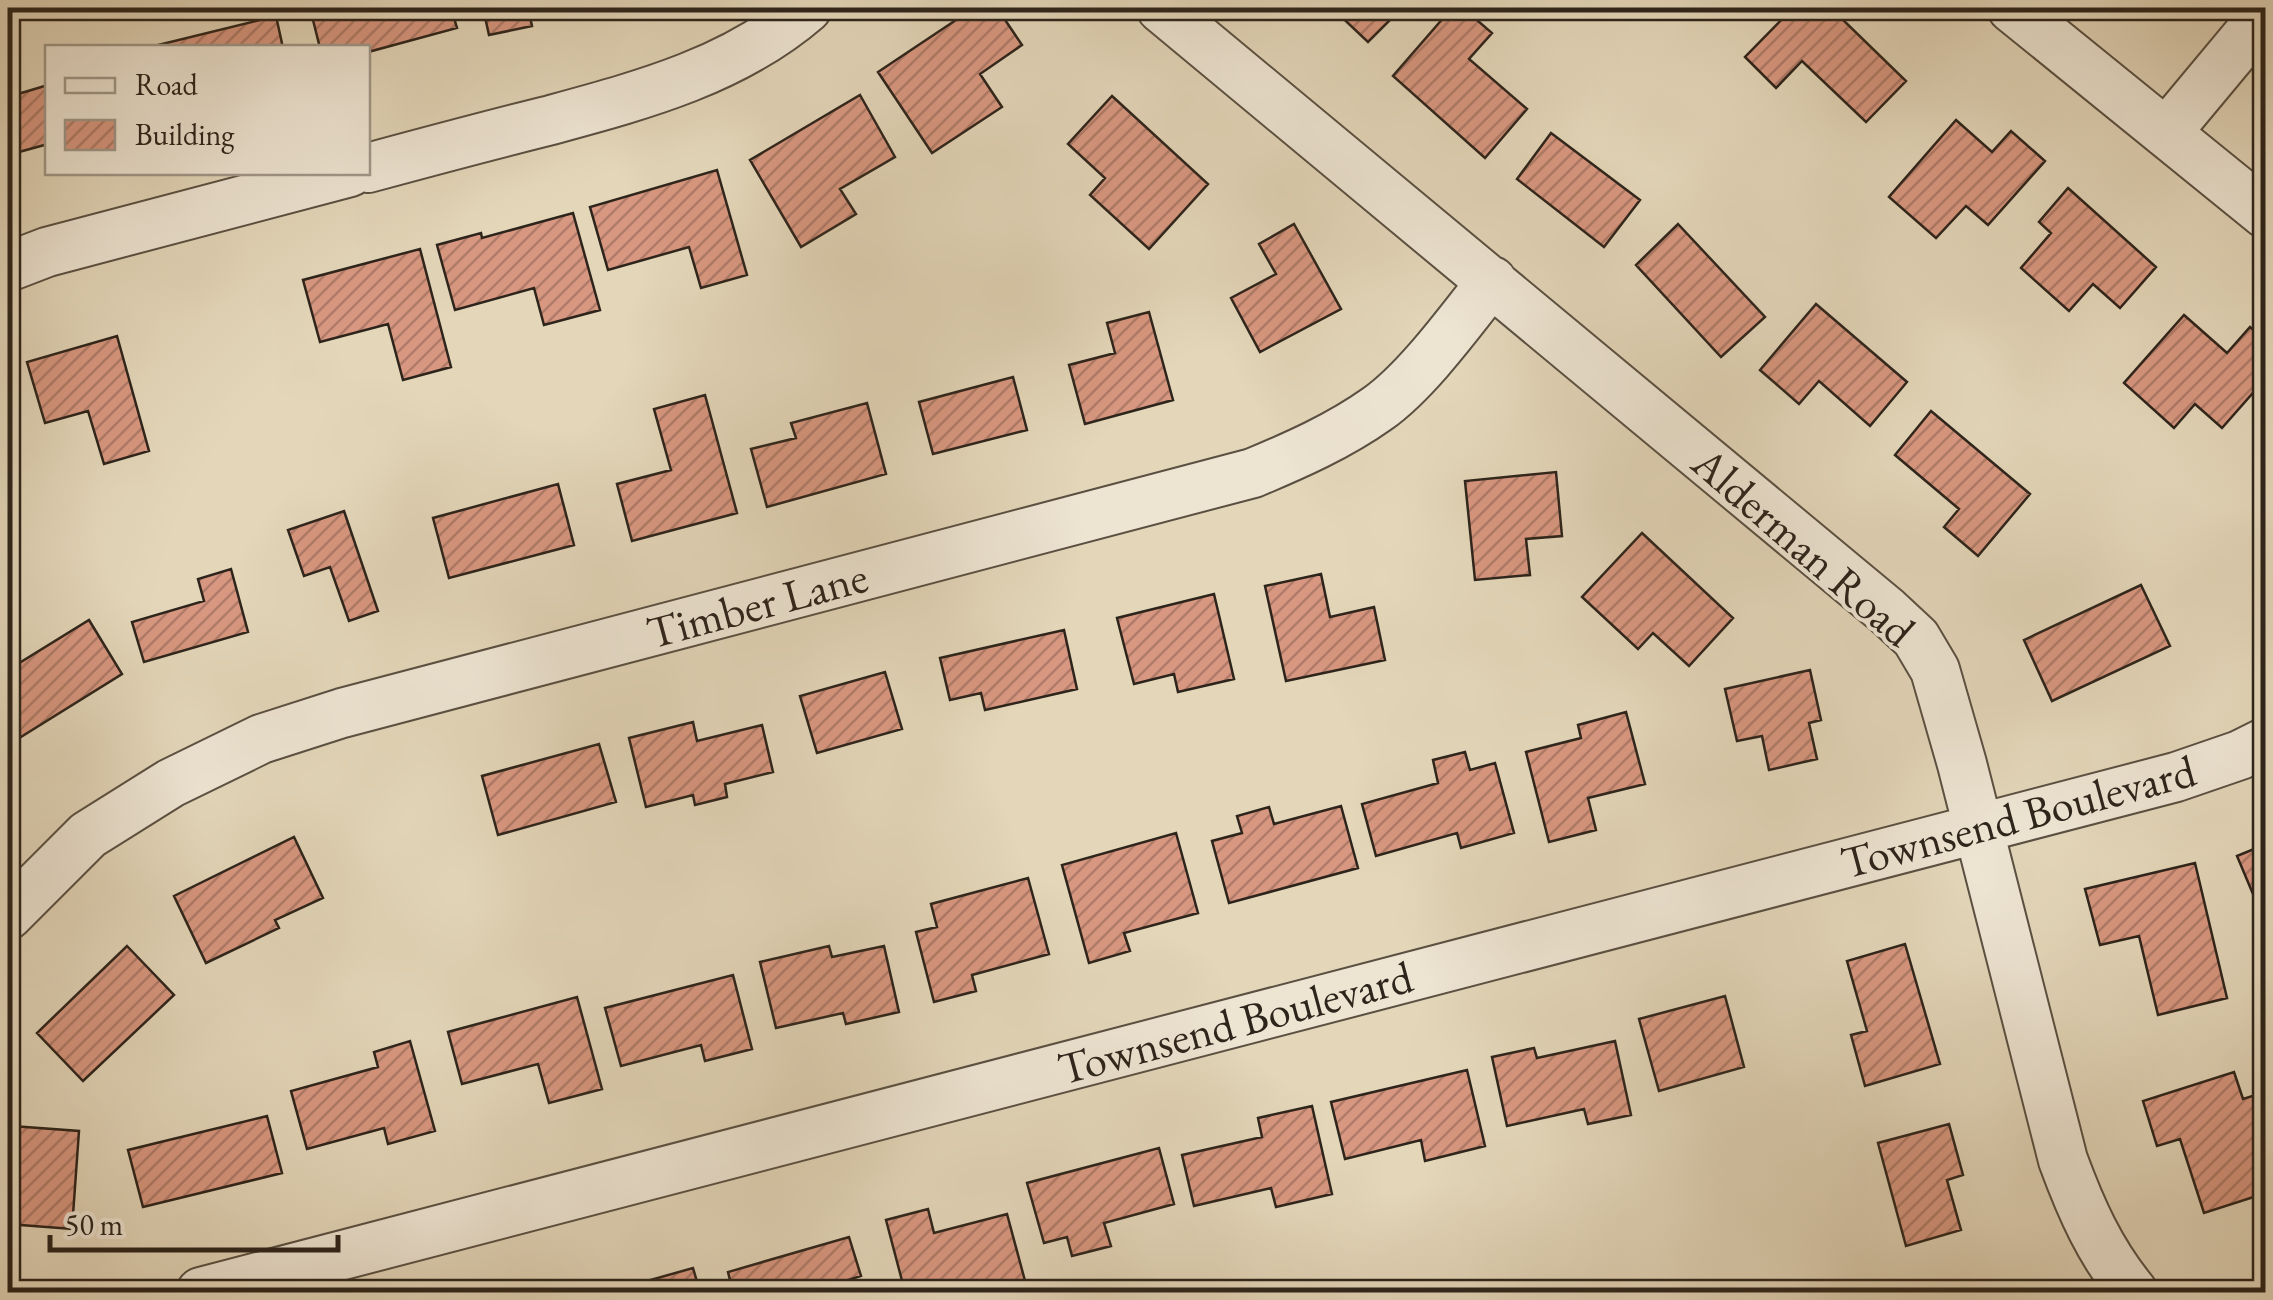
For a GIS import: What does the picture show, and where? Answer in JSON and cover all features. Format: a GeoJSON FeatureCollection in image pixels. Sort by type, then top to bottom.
{"type":"FeatureCollection","features":[{"type":"Feature","properties":{"kind":"street"},"geometry":{"type":"LineString","coordinates":[[370,167],[653,93],[727,61],[806,8]]}},
{"type":"Feature","properties":{"kind":"street","name":"Alderman Road"},"geometry":{"type":"LineString","coordinates":[[1161,8],[1916,638],[1934,670],[2063,1160],[2079,1205],[2106,1258],[2133,1292]]}},
{"type":"Feature","properties":{"kind":"street"},"geometry":{"type":"LineString","coordinates":[[2012,8],[2266,214]]}},
{"type":"Feature","properties":{"kind":"street"},"geometry":{"type":"LineString","coordinates":[[2166,134],[2266,12]]}},
{"type":"Feature","properties":{"kind":"street"},"geometry":{"type":"LineString","coordinates":[[8,267],[48,252],[339,175]]}},
{"type":"Feature","properties":{"kind":"street","name":"Timber Lane"},"geometry":{"type":"LineString","coordinates":[[8,914],[88,834],[171,783],[261,738],[342,713],[1253,473],[1314,447],[1380,407],[1438,347],[1492,282]]}},
{"type":"Feature","properties":{"kind":"street","name":"Townsend Boulevard"},"geometry":{"type":"LineString","coordinates":[[201,1292],[2176,777],[2266,742]]}},
{"type":"Feature","properties":{"kind":"building"},"geometry":{"type":"Polygon","coordinates":[[[310,8],[451,8],[457,28],[370,51],[370,45],[319,45],[310,8]]]}},
{"type":"Feature","properties":{"kind":"building"},"geometry":{"type":"Polygon","coordinates":[[[483,8],[528,8],[532,26],[489,35],[483,8]]]}},
{"type":"Feature","properties":{"kind":"building"},"geometry":{"type":"Polygon","coordinates":[[[974,8],[997,8],[1022,45],[980,74],[1002,107],[932,153],[878,72],[974,8]]]}},
{"type":"Feature","properties":{"kind":"building"},"geometry":{"type":"Polygon","coordinates":[[[1332,8],[1402,8],[1368,42],[1332,8]]]}},
{"type":"Feature","properties":{"kind":"building"},"geometry":{"type":"Polygon","coordinates":[[[1452,8],[1463,8],[1492,33],[1469,59],[1527,109],[1485,158],[1393,76],[1452,8]]]}},
{"type":"Feature","properties":{"kind":"building"},"geometry":{"type":"Polygon","coordinates":[[[1793,8],[1852,8],[1842,19],[1906,81],[1866,122],[1802,61],[1776,88],[1745,57],[1793,8]]]}},
{"type":"Feature","properties":{"kind":"building"},"geometry":{"type":"Polygon","coordinates":[[[276,16],[282,45],[158,45],[276,16]]]}},
{"type":"Feature","properties":{"kind":"building"},"geometry":{"type":"Polygon","coordinates":[[[45,86],[45,145],[8,155],[8,97],[45,86]]]}},
{"type":"Feature","properties":{"kind":"building"},"geometry":{"type":"Polygon","coordinates":[[[860,95],[895,157],[840,189],[856,214],[801,247],[750,160],[860,95]]]}},
{"type":"Feature","properties":{"kind":"building"},"geometry":{"type":"Polygon","coordinates":[[[1112,96],[1208,184],[1149,249],[1090,195],[1105,178],[1068,144],[1112,96]]]}},
{"type":"Feature","properties":{"kind":"building"},"geometry":{"type":"Polygon","coordinates":[[[1956,120],[1992,152],[2011,131],[2045,161],[1988,225],[1966,206],[1936,238],[1889,197],[1956,120]]]}},
{"type":"Feature","properties":{"kind":"building"},"geometry":{"type":"Polygon","coordinates":[[[1551,133],[1640,200],[1604,247],[1517,179],[1551,133]]]}},
{"type":"Feature","properties":{"kind":"building"},"geometry":{"type":"Polygon","coordinates":[[[717,170],[747,275],[701,288],[689,247],[608,270],[590,207],[717,170]]]}},
{"type":"Feature","properties":{"kind":"building"},"geometry":{"type":"Polygon","coordinates":[[[2068,188],[2156,267],[2120,308],[2093,284],[2069,311],[2021,268],[2051,233],[2039,222],[2068,188]]]}},
{"type":"Feature","properties":{"kind":"building"},"geometry":{"type":"Polygon","coordinates":[[[573,213],[600,310],[544,325],[534,288],[455,310],[437,245],[481,233],[482,238],[573,213]]]}},
{"type":"Feature","properties":{"kind":"building"},"geometry":{"type":"Polygon","coordinates":[[[1294,224],[1341,309],[1260,352],[1231,298],[1276,274],[1259,244],[1294,224]]]}},
{"type":"Feature","properties":{"kind":"building"},"geometry":{"type":"Polygon","coordinates":[[[1678,224],[1765,317],[1721,357],[1636,265],[1678,224]]]}},
{"type":"Feature","properties":{"kind":"building"},"geometry":{"type":"Polygon","coordinates":[[[420,249],[451,367],[403,380],[388,324],[320,342],[303,280],[420,249]]]}},
{"type":"Feature","properties":{"kind":"building"},"geometry":{"type":"Polygon","coordinates":[[[1816,304],[1907,382],[1870,426],[1819,381],[1799,404],[1760,370],[1816,304]]]}},
{"type":"Feature","properties":{"kind":"building"},"geometry":{"type":"Polygon","coordinates":[[[1149,312],[1173,400],[1085,424],[1069,365],[1115,353],[1107,323],[1149,312]]]}},
{"type":"Feature","properties":{"kind":"building"},"geometry":{"type":"Polygon","coordinates":[[[2184,315],[2227,353],[2250,327],[2266,340],[2266,378],[2222,428],[2195,404],[2174,428],[2124,383],[2184,315]]]}},
{"type":"Feature","properties":{"kind":"building"},"geometry":{"type":"Polygon","coordinates":[[[117,336],[149,451],[104,464],[88,411],[45,423],[27,362],[117,336]]]}},
{"type":"Feature","properties":{"kind":"building"},"geometry":{"type":"Polygon","coordinates":[[[1013,377],[1027,430],[933,454],[919,402],[1013,377]]]}},
{"type":"Feature","properties":{"kind":"building"},"geometry":{"type":"Polygon","coordinates":[[[705,395],[737,513],[632,541],[617,484],[671,470],[654,409],[705,395]]]}},
{"type":"Feature","properties":{"kind":"building"},"geometry":{"type":"Polygon","coordinates":[[[867,403],[886,474],[767,507],[751,449],[796,438],[791,423],[867,403]]]}},
{"type":"Feature","properties":{"kind":"building"},"geometry":{"type":"Polygon","coordinates":[[[1931,411],[2030,494],[1978,556],[1944,527],[1959,509],[1895,455],[1931,411]]]}},
{"type":"Feature","properties":{"kind":"building"},"geometry":{"type":"Polygon","coordinates":[[[1556,472],[1562,536],[1526,539],[1530,575],[1475,580],[1465,481],[1556,472]]]}},
{"type":"Feature","properties":{"kind":"building"},"geometry":{"type":"Polygon","coordinates":[[[558,484],[574,545],[449,578],[433,518],[558,484]]]}},
{"type":"Feature","properties":{"kind":"building"},"geometry":{"type":"Polygon","coordinates":[[[344,511],[378,611],[349,621],[330,567],[304,576],[288,530],[344,511]]]}},
{"type":"Feature","properties":{"kind":"building"},"geometry":{"type":"Polygon","coordinates":[[[1642,533],[1733,618],[1689,666],[1653,633],[1638,649],[1582,597],[1642,533]]]}},
{"type":"Feature","properties":{"kind":"building"},"geometry":{"type":"Polygon","coordinates":[[[231,569],[248,632],[144,662],[132,622],[204,601],[198,579],[231,569]]]}},
{"type":"Feature","properties":{"kind":"building"},"geometry":{"type":"Polygon","coordinates":[[[1321,574],[1330,617],[1374,607],[1385,660],[1286,681],[1265,586],[1321,574]]]}},
{"type":"Feature","properties":{"kind":"building"},"geometry":{"type":"Polygon","coordinates":[[[2141,585],[2170,646],[2052,701],[2024,640],[2141,585]]]}},
{"type":"Feature","properties":{"kind":"building"},"geometry":{"type":"Polygon","coordinates":[[[1214,594],[1234,679],[1178,692],[1174,674],[1134,684],[1117,618],[1214,594]]]}},
{"type":"Feature","properties":{"kind":"building"},"geometry":{"type":"Polygon","coordinates":[[[89,620],[122,674],[8,745],[8,670],[89,620]]]}},
{"type":"Feature","properties":{"kind":"building"},"geometry":{"type":"Polygon","coordinates":[[[1064,630],[1077,689],[985,710],[981,693],[950,700],[940,658],[1064,630]]]}},
{"type":"Feature","properties":{"kind":"building"},"geometry":{"type":"Polygon","coordinates":[[[1810,670],[1821,720],[1809,723],[1817,759],[1769,770],[1762,736],[1737,741],[1725,689],[1810,670]]]}},
{"type":"Feature","properties":{"kind":"building"},"geometry":{"type":"Polygon","coordinates":[[[885,672],[902,729],[817,753],[800,696],[885,672]]]}},
{"type":"Feature","properties":{"kind":"building"},"geometry":{"type":"Polygon","coordinates":[[[1626,712],[1645,784],[1588,798],[1596,830],[1549,842],[1526,752],[1581,738],[1578,725],[1626,712]]]}},
{"type":"Feature","properties":{"kind":"building"},"geometry":{"type":"Polygon","coordinates":[[[693,722],[697,741],[762,725],[773,772],[725,784],[727,797],[695,805],[693,795],[646,807],[629,738],[693,722]]]}},
{"type":"Feature","properties":{"kind":"building"},"geometry":{"type":"Polygon","coordinates":[[[599,744],[616,802],[498,835],[482,776],[599,744]]]}},
{"type":"Feature","properties":{"kind":"building"},"geometry":{"type":"Polygon","coordinates":[[[1465,752],[1470,770],[1495,763],[1514,833],[1461,848],[1457,833],[1376,856],[1362,804],[1438,783],[1433,760],[1465,752]]]}},
{"type":"Feature","properties":{"kind":"building"},"geometry":{"type":"Polygon","coordinates":[[[1341,806],[1358,868],[1229,903],[1212,841],[1242,833],[1237,816],[1269,807],[1274,824],[1341,806]]]}},
{"type":"Feature","properties":{"kind":"building"},"geometry":{"type":"Polygon","coordinates":[[[1176,833],[1198,913],[1124,933],[1130,951],[1089,963],[1062,865],[1176,833]]]}},
{"type":"Feature","properties":{"kind":"building"},"geometry":{"type":"Polygon","coordinates":[[[294,837],[323,898],[275,920],[279,928],[206,963],[174,896],[294,837]]]}},
{"type":"Feature","properties":{"kind":"building"},"geometry":{"type":"Polygon","coordinates":[[[2266,844],[2266,925],[2237,856],[2266,844]]]}},
{"type":"Feature","properties":{"kind":"building"},"geometry":{"type":"Polygon","coordinates":[[[2195,863],[2227,998],[2158,1015],[2139,936],[2100,945],[2085,889],[2195,863]]]}},
{"type":"Feature","properties":{"kind":"building"},"geometry":{"type":"Polygon","coordinates":[[[1028,878],[1049,954],[972,975],[976,991],[934,1002],[916,932],[937,927],[931,904],[1028,878]]]}},
{"type":"Feature","properties":{"kind":"building"},"geometry":{"type":"Polygon","coordinates":[[[1905,944],[1940,1064],[1865,1086],[1851,1035],[1867,1031],[1847,961],[1905,944]]]}},
{"type":"Feature","properties":{"kind":"building"},"geometry":{"type":"Polygon","coordinates":[[[127,946],[174,995],[83,1081],[37,1033],[127,946]]]}},
{"type":"Feature","properties":{"kind":"building"},"geometry":{"type":"Polygon","coordinates":[[[829,946],[832,957],[884,946],[899,1012],[846,1024],[843,1013],[776,1028],[760,962],[829,946]]]}},
{"type":"Feature","properties":{"kind":"building"},"geometry":{"type":"Polygon","coordinates":[[[733,975],[752,1049],[705,1061],[701,1045],[621,1066],[605,1008],[733,975]]]}},
{"type":"Feature","properties":{"kind":"building"},"geometry":{"type":"Polygon","coordinates":[[[1725,996],[1744,1067],[1659,1091],[1639,1019],[1725,996]]]}},
{"type":"Feature","properties":{"kind":"building"},"geometry":{"type":"Polygon","coordinates":[[[577,997],[602,1089],[549,1103],[538,1064],[462,1084],[448,1032],[577,997]]]}},
{"type":"Feature","properties":{"kind":"building"},"geometry":{"type":"Polygon","coordinates":[[[410,1041],[435,1131],[388,1144],[384,1128],[307,1149],[291,1091],[378,1067],[374,1052],[410,1041]]]}},
{"type":"Feature","properties":{"kind":"building"},"geometry":{"type":"Polygon","coordinates":[[[1615,1041],[1631,1115],[1588,1124],[1584,1109],[1507,1126],[1492,1057],[1534,1048],[1537,1058],[1615,1041]]]}},
{"type":"Feature","properties":{"kind":"building"},"geometry":{"type":"Polygon","coordinates":[[[1467,1070],[1485,1146],[1425,1161],[1421,1140],[1345,1159],[1331,1102],[1467,1070]]]}},
{"type":"Feature","properties":{"kind":"building"},"geometry":{"type":"Polygon","coordinates":[[[2234,1072],[2243,1099],[2262,1093],[2266,1105],[2266,1133],[2255,1137],[2266,1170],[2266,1193],[2204,1213],[2180,1139],[2157,1146],[2143,1101],[2234,1072]]]}},
{"type":"Feature","properties":{"kind":"building"},"geometry":{"type":"Polygon","coordinates":[[[1312,1106],[1332,1194],[1276,1207],[1271,1188],[1194,1206],[1182,1155],[1262,1137],[1258,1118],[1312,1106]]]}},
{"type":"Feature","properties":{"kind":"building"},"geometry":{"type":"Polygon","coordinates":[[[267,1116],[282,1173],[143,1207],[128,1150],[267,1116]]]}},
{"type":"Feature","properties":{"kind":"building"},"geometry":{"type":"Polygon","coordinates":[[[1949,1124],[1963,1175],[1947,1180],[1961,1230],[1906,1246],[1878,1143],[1949,1124]]]}},
{"type":"Feature","properties":{"kind":"building"},"geometry":{"type":"Polygon","coordinates":[[[12,1126],[79,1131],[72,1229],[8,1224],[12,1126]]]}},
{"type":"Feature","properties":{"kind":"building"},"geometry":{"type":"Polygon","coordinates":[[[1159,1148],[1174,1204],[1104,1223],[1111,1246],[1072,1256],[1067,1237],[1044,1243],[1027,1183],[1159,1148]]]}},
{"type":"Feature","properties":{"kind":"building"},"geometry":{"type":"Polygon","coordinates":[[[928,1209],[934,1233],[1007,1214],[1028,1292],[984,1292],[981,1282],[945,1292],[905,1292],[886,1220],[928,1209]]]}},
{"type":"Feature","properties":{"kind":"building"},"geometry":{"type":"Polygon","coordinates":[[[849,1237],[861,1276],[835,1284],[837,1292],[733,1292],[728,1272],[849,1237]]]}},
{"type":"Feature","properties":{"kind":"building"},"geometry":{"type":"Polygon","coordinates":[[[693,1268],[700,1292],[608,1292],[693,1268]]]}}]}
